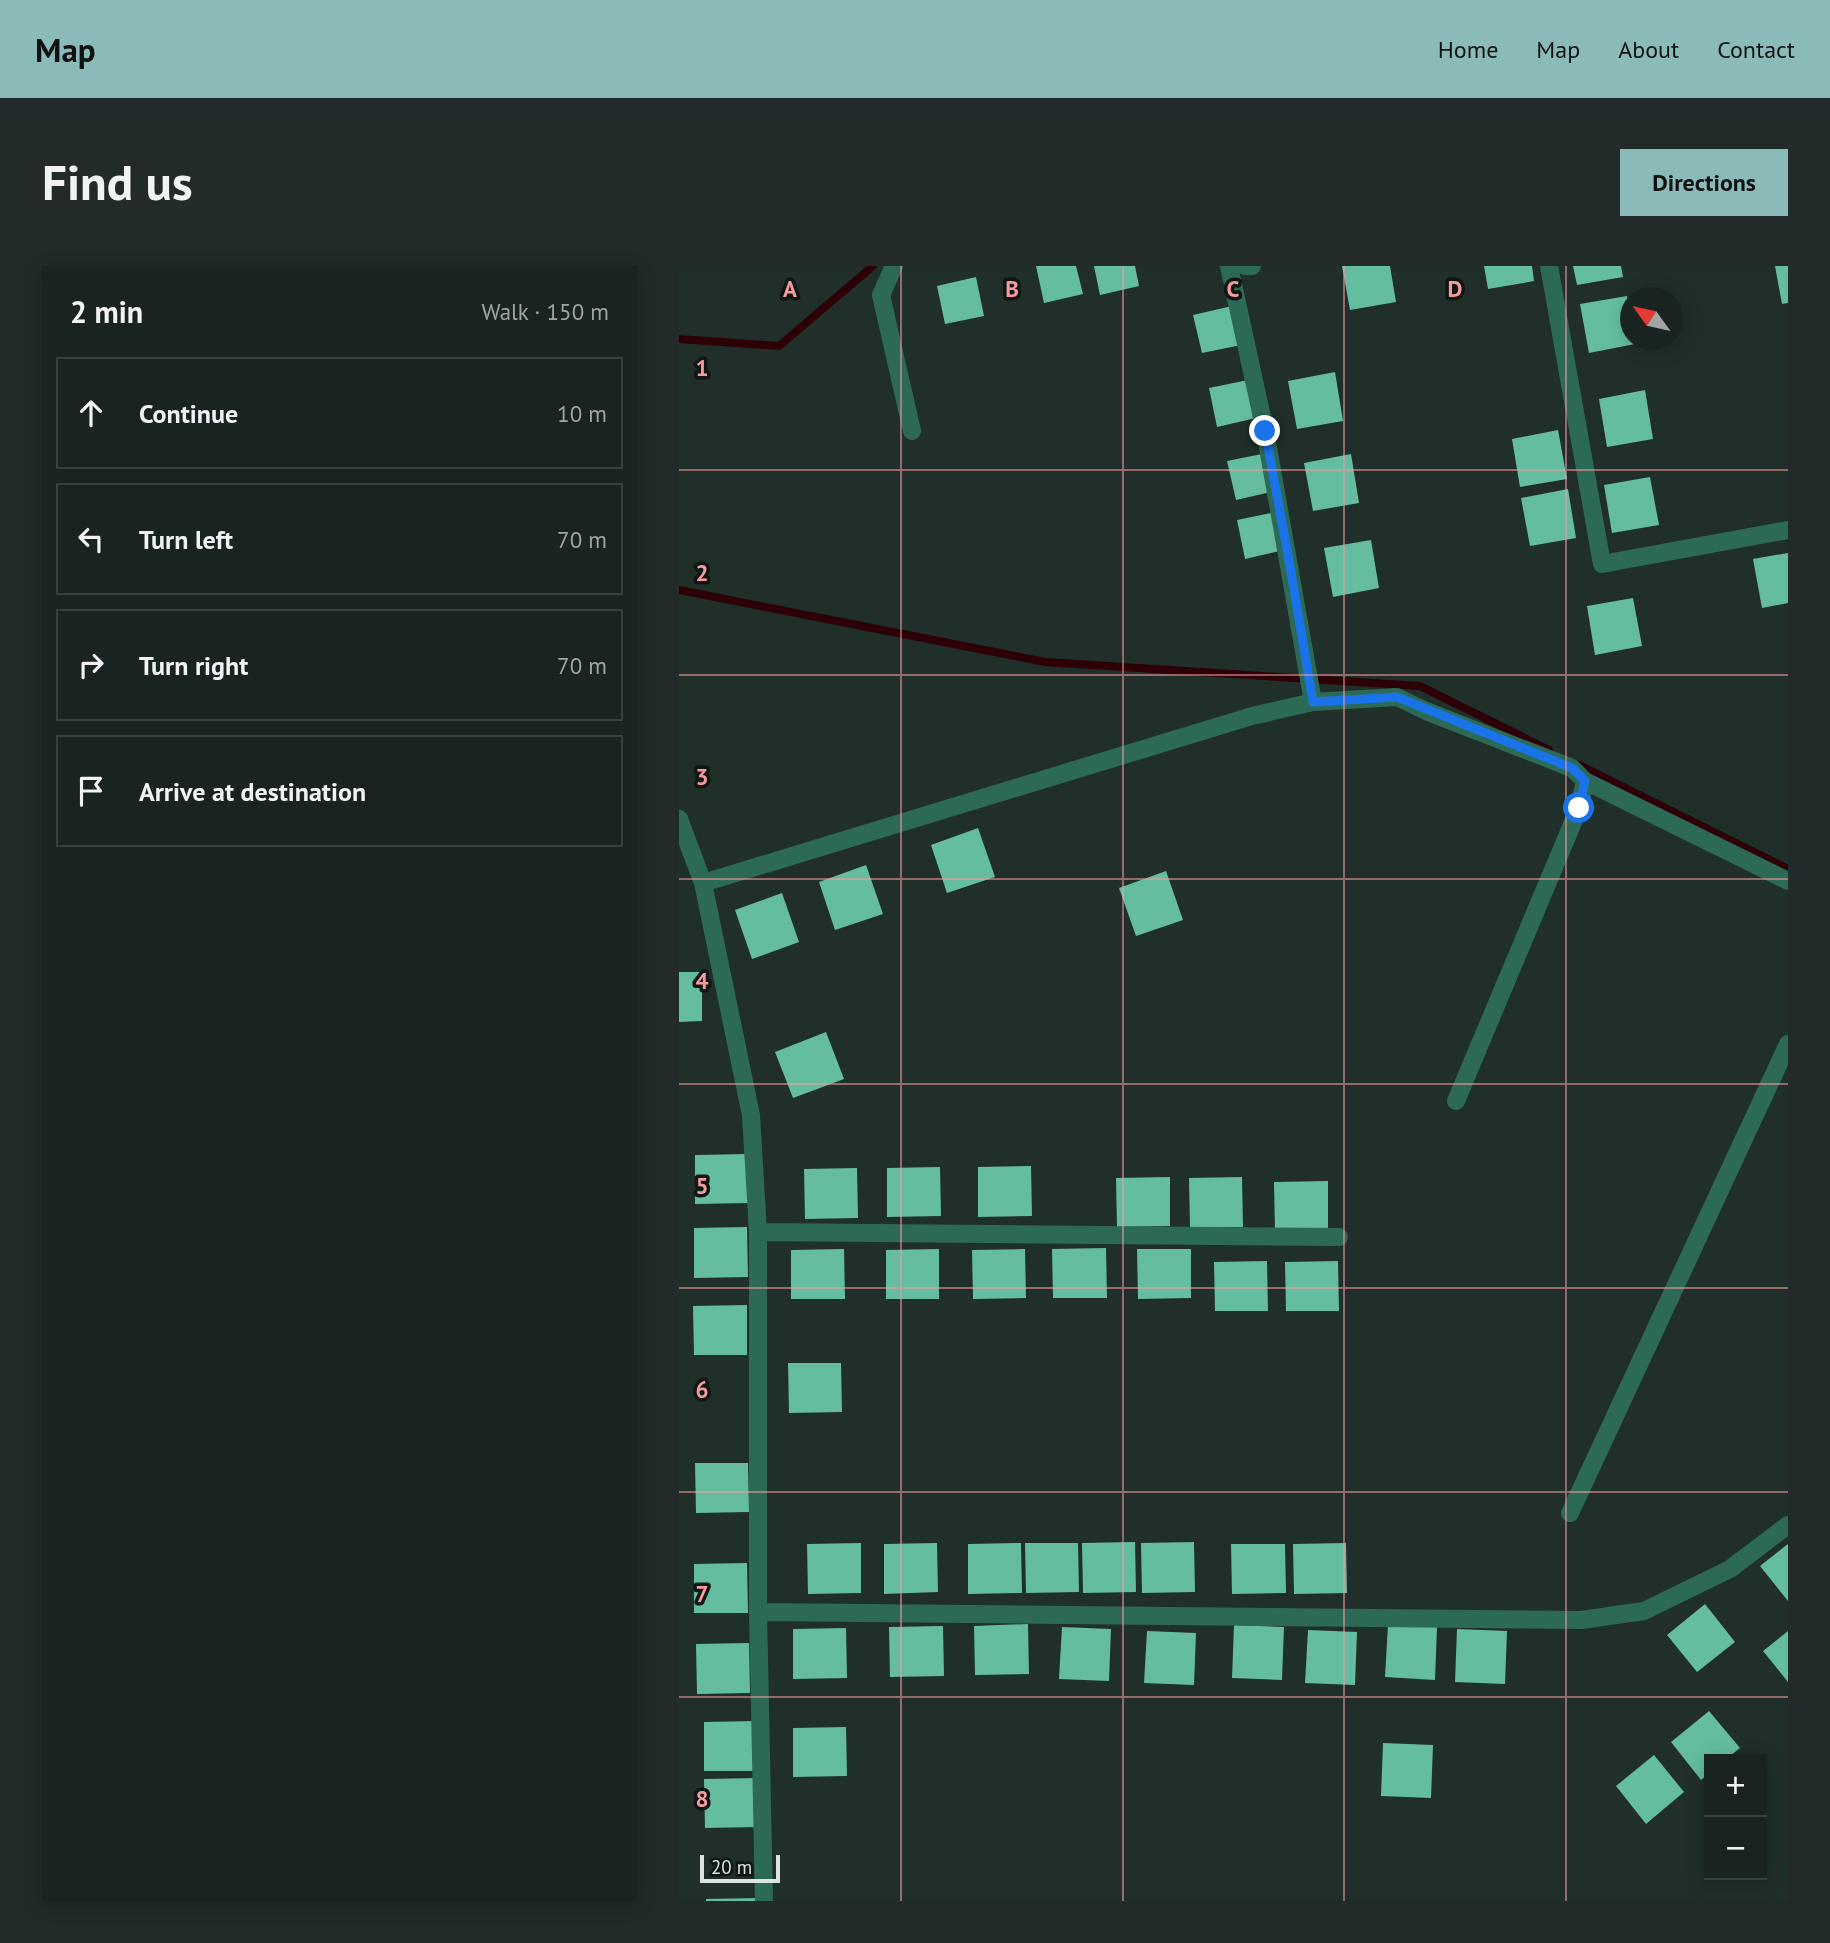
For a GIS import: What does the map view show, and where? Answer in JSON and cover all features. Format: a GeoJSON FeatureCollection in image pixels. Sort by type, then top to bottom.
{"type":"FeatureCollection","features":[{"type":"Feature","properties":{"kind":"street"},"geometry":{"type":"LineString","coordinates":[[894,266],[881,295],[912,431]]}},
{"type":"Feature","properties":{"kind":"street"},"geometry":{"type":"LineString","coordinates":[[1230,266],[1270,458],[1313,702]]}},
{"type":"Feature","properties":{"kind":"street"},"geometry":{"type":"LineString","coordinates":[[1245,266],[1252,266]]}},
{"type":"Feature","properties":{"kind":"street"},"geometry":{"type":"LineString","coordinates":[[1549,266],[1602,564],[1788,530]]}},
{"type":"Feature","properties":{"kind":"street"},"geometry":{"type":"LineString","coordinates":[[703,883],[1239,720],[1313,702],[1397,697],[1572,768],[1585,781],[1788,881]]}},
{"type":"Feature","properties":{"kind":"street"},"geometry":{"type":"LineString","coordinates":[[1457,1101],[1579,808],[1585,781]]}},
{"type":"Feature","properties":{"kind":"street"},"geometry":{"type":"LineString","coordinates":[[679,820],[703,883],[751,1115],[758,1232],[758,1612],[764,1901]]}},
{"type":"Feature","properties":{"kind":"street"},"geometry":{"type":"LineString","coordinates":[[1570,1513],[1788,1044]]}},
{"type":"Feature","properties":{"kind":"street"},"geometry":{"type":"LineString","coordinates":[[758,1232],[1339,1237]]}},
{"type":"Feature","properties":{"kind":"street"},"geometry":{"type":"LineString","coordinates":[[758,1612],[1581,1620],[1644,1611],[1730,1569],[1788,1525]]}},
{"type":"Feature","properties":{"kind":"building"},"geometry":{"type":"Polygon","coordinates":[[[1036,266],[1076,266],[1083,294],[1044,303],[1036,266]]]}},
{"type":"Feature","properties":{"kind":"building"},"geometry":{"type":"Polygon","coordinates":[[[1094,266],[1135,266],[1139,286],[1100,295],[1094,266]]]}},
{"type":"Feature","properties":{"kind":"building"},"geometry":{"type":"Polygon","coordinates":[[[1342,266],[1390,266],[1396,302],[1350,310],[1342,266]]]}},
{"type":"Feature","properties":{"kind":"building"},"geometry":{"type":"Polygon","coordinates":[[[1484,266],[1532,266],[1534,281],[1488,289],[1484,266]]]}},
{"type":"Feature","properties":{"kind":"building"},"geometry":{"type":"Polygon","coordinates":[[[1573,266],[1621,266],[1623,277],[1577,285],[1573,266]]]}},
{"type":"Feature","properties":{"kind":"building"},"geometry":{"type":"Polygon","coordinates":[[[1775,266],[1788,266],[1788,303],[1782,304],[1775,266]]]}},
{"type":"Feature","properties":{"kind":"building"},"geometry":{"type":"Polygon","coordinates":[[[976,277],[984,316],[945,324],[937,286],[976,277]]]}},
{"type":"Feature","properties":{"kind":"building"},"geometry":{"type":"Polygon","coordinates":[[[1620,297],[1620,347],[1589,353],[1580,304],[1620,297]]]}},
{"type":"Feature","properties":{"kind":"building"},"geometry":{"type":"Polygon","coordinates":[[[1232,306],[1241,345],[1202,353],[1193,315],[1232,306]]]}},
{"type":"Feature","properties":{"kind":"building"},"geometry":{"type":"Polygon","coordinates":[[[1335,372],[1343,421],[1297,429],[1288,381],[1335,372]]]}},
{"type":"Feature","properties":{"kind":"building"},"geometry":{"type":"Polygon","coordinates":[[[1248,380],[1256,418],[1217,427],[1209,388],[1248,380]]]}},
{"type":"Feature","properties":{"kind":"building"},"geometry":{"type":"Polygon","coordinates":[[[1645,390],[1653,439],[1607,447],[1599,399],[1645,390]]]}},
{"type":"Feature","properties":{"kind":"building"},"geometry":{"type":"Polygon","coordinates":[[[1558,430],[1567,479],[1520,487],[1512,439],[1558,430]]]}},
{"type":"Feature","properties":{"kind":"building"},"geometry":{"type":"Polygon","coordinates":[[[1267,453],[1275,491],[1236,500],[1227,461],[1267,453]]]}},
{"type":"Feature","properties":{"kind":"building"},"geometry":{"type":"Polygon","coordinates":[[[1351,454],[1359,503],[1313,511],[1304,463],[1351,454]]]}},
{"type":"Feature","properties":{"kind":"building"},"geometry":{"type":"Polygon","coordinates":[[[1650,477],[1659,525],[1612,533],[1604,485],[1650,477]]]}},
{"type":"Feature","properties":{"kind":"building"},"geometry":{"type":"Polygon","coordinates":[[[1568,489],[1576,538],[1530,546],[1521,498],[1568,489]]]}},
{"type":"Feature","properties":{"kind":"building"},"geometry":{"type":"Polygon","coordinates":[[[1276,512],[1284,550],[1245,559],[1237,520],[1276,512]]]}},
{"type":"Feature","properties":{"kind":"building"},"geometry":{"type":"Polygon","coordinates":[[[1371,540],[1379,588],[1333,597],[1324,548],[1371,540]]]}},
{"type":"Feature","properties":{"kind":"building"},"geometry":{"type":"Polygon","coordinates":[[[1788,553],[1788,603],[1762,608],[1753,559],[1788,553]]]}},
{"type":"Feature","properties":{"kind":"building"},"geometry":{"type":"Polygon","coordinates":[[[1633,598],[1642,646],[1595,655],[1587,606],[1633,598]]]}},
{"type":"Feature","properties":{"kind":"building"},"geometry":{"type":"Polygon","coordinates":[[[978,828],[995,877],[947,893],[931,845],[978,828]]]}},
{"type":"Feature","properties":{"kind":"building"},"geometry":{"type":"Polygon","coordinates":[[[866,865],[883,914],[835,930],[819,882],[866,865]]]}},
{"type":"Feature","properties":{"kind":"building"},"geometry":{"type":"Polygon","coordinates":[[[1166,871],[1183,920],[1136,936],[1119,888],[1166,871]]]}},
{"type":"Feature","properties":{"kind":"building"},"geometry":{"type":"Polygon","coordinates":[[[782,893],[799,942],[752,959],[735,910],[782,893]]]}},
{"type":"Feature","properties":{"kind":"building"},"geometry":{"type":"Polygon","coordinates":[[[679,972],[702,972],[702,1021],[679,1022],[679,972]]]}},
{"type":"Feature","properties":{"kind":"building"},"geometry":{"type":"Polygon","coordinates":[[[826,1032],[844,1079],[793,1098],[775,1052],[826,1032]]]}},
{"type":"Feature","properties":{"kind":"building"},"geometry":{"type":"Polygon","coordinates":[[[748,1154],[749,1203],[695,1204],[695,1155],[748,1154]]]}},
{"type":"Feature","properties":{"kind":"building"},"geometry":{"type":"Polygon","coordinates":[[[1031,1166],[1032,1216],[978,1217],[978,1167],[1031,1166]]]}},
{"type":"Feature","properties":{"kind":"building"},"geometry":{"type":"Polygon","coordinates":[[[940,1167],[941,1216],[887,1217],[887,1168],[940,1167]]]}},
{"type":"Feature","properties":{"kind":"building"},"geometry":{"type":"Polygon","coordinates":[[[857,1168],[858,1218],[805,1219],[804,1169],[857,1168]]]}},
{"type":"Feature","properties":{"kind":"building"},"geometry":{"type":"Polygon","coordinates":[[[1170,1177],[1170,1226],[1117,1227],[1116,1178],[1170,1177]]]}},
{"type":"Feature","properties":{"kind":"building"},"geometry":{"type":"Polygon","coordinates":[[[1242,1177],[1243,1227],[1190,1227],[1189,1178],[1242,1177]]]}},
{"type":"Feature","properties":{"kind":"building"},"geometry":{"type":"Polygon","coordinates":[[[1328,1181],[1328,1230],[1275,1231],[1274,1182],[1328,1181]]]}},
{"type":"Feature","properties":{"kind":"building"},"geometry":{"type":"Polygon","coordinates":[[[747,1227],[748,1277],[694,1278],[694,1228],[747,1227]]]}},
{"type":"Feature","properties":{"kind":"building"},"geometry":{"type":"Polygon","coordinates":[[[1106,1248],[1107,1298],[1053,1298],[1052,1249],[1106,1248]]]}},
{"type":"Feature","properties":{"kind":"building"},"geometry":{"type":"Polygon","coordinates":[[[844,1249],[845,1299],[791,1299],[791,1250],[844,1249]]]}},
{"type":"Feature","properties":{"kind":"building"},"geometry":{"type":"Polygon","coordinates":[[[939,1249],[939,1299],[886,1299],[886,1250],[939,1249]]]}},
{"type":"Feature","properties":{"kind":"building"},"geometry":{"type":"Polygon","coordinates":[[[1025,1249],[1026,1298],[973,1299],[972,1250],[1025,1249]]]}},
{"type":"Feature","properties":{"kind":"building"},"geometry":{"type":"Polygon","coordinates":[[[1137,1249],[1191,1249],[1191,1298],[1138,1299],[1137,1249]]]}},
{"type":"Feature","properties":{"kind":"building"},"geometry":{"type":"Polygon","coordinates":[[[1267,1261],[1268,1311],[1215,1311],[1214,1262],[1267,1261]]]}},
{"type":"Feature","properties":{"kind":"building"},"geometry":{"type":"Polygon","coordinates":[[[1338,1261],[1339,1311],[1286,1311],[1285,1262],[1338,1261]]]}},
{"type":"Feature","properties":{"kind":"building"},"geometry":{"type":"Polygon","coordinates":[[[747,1305],[747,1355],[694,1355],[693,1306],[747,1305]]]}},
{"type":"Feature","properties":{"kind":"building"},"geometry":{"type":"Polygon","coordinates":[[[788,1363],[841,1363],[842,1412],[789,1413],[788,1363]]]}},
{"type":"Feature","properties":{"kind":"building"},"geometry":{"type":"Polygon","coordinates":[[[695,1463],[748,1463],[749,1512],[696,1513],[695,1463]]]}},
{"type":"Feature","properties":{"kind":"building"},"geometry":{"type":"Polygon","coordinates":[[[1135,1542],[1136,1592],[1083,1593],[1082,1543],[1135,1542]]]}},
{"type":"Feature","properties":{"kind":"building"},"geometry":{"type":"Polygon","coordinates":[[[1194,1542],[1195,1592],[1142,1593],[1141,1543],[1194,1542]]]}},
{"type":"Feature","properties":{"kind":"building"},"geometry":{"type":"Polygon","coordinates":[[[861,1543],[861,1593],[808,1594],[807,1544],[861,1543]]]}},
{"type":"Feature","properties":{"kind":"building"},"geometry":{"type":"Polygon","coordinates":[[[937,1543],[938,1592],[884,1594],[884,1544],[937,1543]]]}},
{"type":"Feature","properties":{"kind":"building"},"geometry":{"type":"Polygon","coordinates":[[[1021,1543],[1022,1593],[968,1594],[968,1544],[1021,1543]]]}},
{"type":"Feature","properties":{"kind":"building"},"geometry":{"type":"Polygon","coordinates":[[[1025,1543],[1078,1543],[1079,1592],[1026,1593],[1025,1543]]]}},
{"type":"Feature","properties":{"kind":"building"},"geometry":{"type":"Polygon","coordinates":[[[1346,1543],[1347,1593],[1294,1594],[1293,1544],[1346,1543]]]}},
{"type":"Feature","properties":{"kind":"building"},"geometry":{"type":"Polygon","coordinates":[[[1231,1544],[1285,1544],[1286,1593],[1232,1594],[1231,1544]]]}},
{"type":"Feature","properties":{"kind":"building"},"geometry":{"type":"Polygon","coordinates":[[[1788,1544],[1788,1601],[1760,1566],[1788,1544]]]}},
{"type":"Feature","properties":{"kind":"building"},"geometry":{"type":"Polygon","coordinates":[[[747,1563],[748,1613],[694,1613],[694,1564],[747,1563]]]}},
{"type":"Feature","properties":{"kind":"building"},"geometry":{"type":"Polygon","coordinates":[[[1705,1604],[1735,1642],[1697,1672],[1667,1635],[1705,1604]]]}},
{"type":"Feature","properties":{"kind":"building"},"geometry":{"type":"Polygon","coordinates":[[[1028,1624],[1029,1674],[975,1675],[974,1626],[1028,1624]]]}},
{"type":"Feature","properties":{"kind":"building"},"geometry":{"type":"Polygon","coordinates":[[[1234,1625],[1284,1627],[1282,1680],[1232,1678],[1234,1625]]]}},
{"type":"Feature","properties":{"kind":"building"},"geometry":{"type":"Polygon","coordinates":[[[1388,1625],[1437,1627],[1435,1680],[1385,1677],[1388,1625]]]}},
{"type":"Feature","properties":{"kind":"building"},"geometry":{"type":"Polygon","coordinates":[[[943,1626],[944,1676],[890,1677],[889,1627],[943,1626]]]}},
{"type":"Feature","properties":{"kind":"building"},"geometry":{"type":"Polygon","coordinates":[[[1062,1627],[1111,1629],[1109,1681],[1059,1679],[1062,1627]]]}},
{"type":"Feature","properties":{"kind":"building"},"geometry":{"type":"Polygon","coordinates":[[[846,1628],[847,1678],[793,1679],[793,1629],[846,1628]]]}},
{"type":"Feature","properties":{"kind":"building"},"geometry":{"type":"Polygon","coordinates":[[[1457,1629],[1507,1631],[1505,1684],[1455,1682],[1457,1629]]]}},
{"type":"Feature","properties":{"kind":"building"},"geometry":{"type":"Polygon","coordinates":[[[1308,1630],[1357,1632],[1355,1685],[1305,1683],[1308,1630]]]}},
{"type":"Feature","properties":{"kind":"building"},"geometry":{"type":"Polygon","coordinates":[[[1147,1631],[1196,1633],[1194,1685],[1144,1683],[1147,1631]]]}},
{"type":"Feature","properties":{"kind":"building"},"geometry":{"type":"Polygon","coordinates":[[[1788,1631],[1788,1682],[1763,1651],[1788,1631]]]}},
{"type":"Feature","properties":{"kind":"building"},"geometry":{"type":"Polygon","coordinates":[[[749,1643],[750,1693],[697,1694],[696,1644],[749,1643]]]}},
{"type":"Feature","properties":{"kind":"building"},"geometry":{"type":"Polygon","coordinates":[[[1709,1711],[1740,1748],[1732,1754],[1704,1754],[1704,1777],[1701,1780],[1671,1742],[1709,1711]]]}},
{"type":"Feature","properties":{"kind":"building"},"geometry":{"type":"Polygon","coordinates":[[[757,1721],[758,1771],[704,1771],[704,1722],[757,1721]]]}},
{"type":"Feature","properties":{"kind":"building"},"geometry":{"type":"Polygon","coordinates":[[[846,1727],[847,1776],[793,1777],[793,1728],[846,1727]]]}},
{"type":"Feature","properties":{"kind":"building"},"geometry":{"type":"Polygon","coordinates":[[[1383,1743],[1433,1745],[1431,1798],[1381,1796],[1383,1743]]]}},
{"type":"Feature","properties":{"kind":"building"},"geometry":{"type":"Polygon","coordinates":[[[1654,1755],[1684,1792],[1646,1824],[1616,1786],[1654,1755]]]}},
{"type":"Feature","properties":{"kind":"building"},"geometry":{"type":"Polygon","coordinates":[[[758,1778],[759,1827],[705,1828],[704,1779],[758,1778]]]}},
{"type":"Feature","properties":{"kind":"building"},"geometry":{"type":"Polygon","coordinates":[[[759,1898],[759,1901],[706,1901],[706,1899],[759,1898]]]}},
{"type":"Feature","properties":{"kind":"waterway"},"geometry":{"type":"LineString","coordinates":[[679,339],[779,346],[873,266]]}},
{"type":"Feature","properties":{"kind":"waterway"},"geometry":{"type":"LineString","coordinates":[[679,590],[1045,662],[1420,686],[1549,750]]}},
{"type":"Feature","properties":{"kind":"waterway"},"geometry":{"type":"LineString","coordinates":[[1577,764],[1788,869]]}},
{"type":"Feature","properties":{"kind":"route"},"geometry":{"type":"LineString","coordinates":[[1265,431],[1313,702],[1397,697],[1572,768],[1585,781],[1579,808]]}}]}
